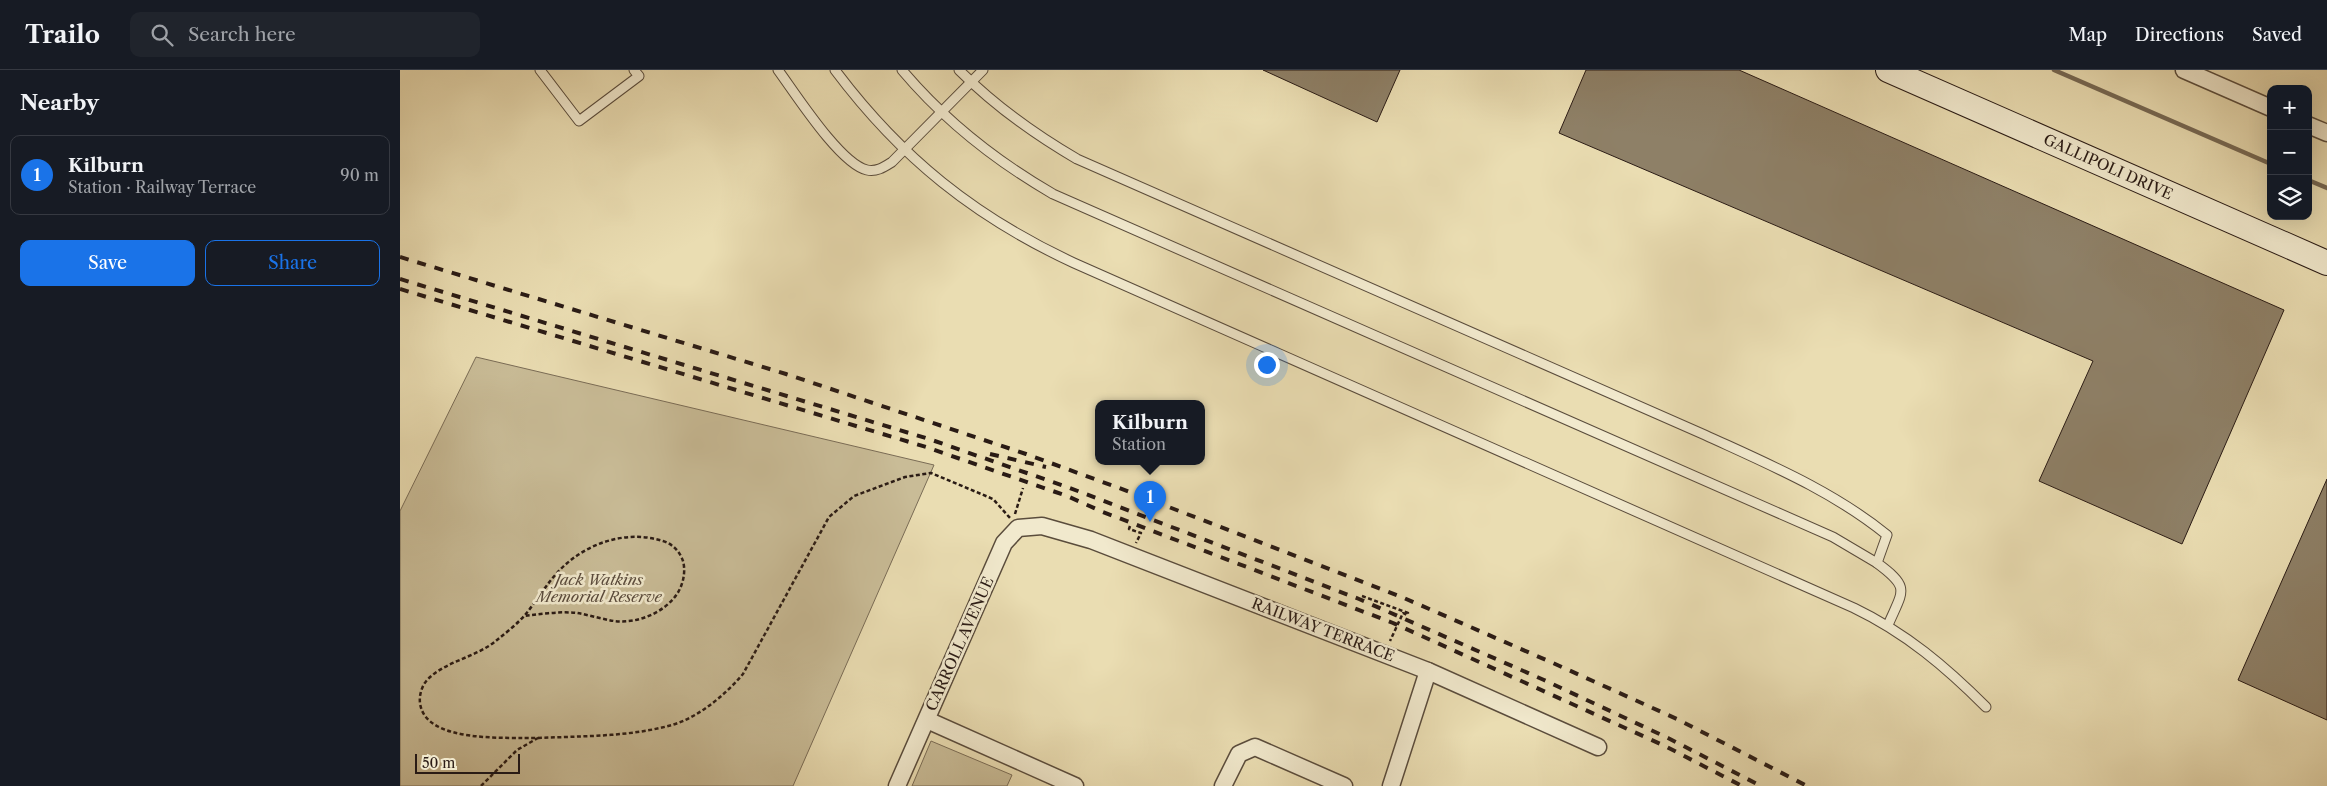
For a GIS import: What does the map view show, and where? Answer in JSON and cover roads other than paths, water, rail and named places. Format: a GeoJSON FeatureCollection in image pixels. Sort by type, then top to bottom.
{"type":"FeatureCollection","features":[{"type":"Feature","properties":{"kind":"street","name":"GALLIPOLI DRIVE"},"geometry":{"type":"LineString","coordinates":[[1888,70],[2327,263]]}},
{"type":"Feature","properties":{"kind":"street"},"geometry":{"type":"LineString","coordinates":[[2184,70],[2267,106]]}},
{"type":"Feature","properties":{"kind":"street"},"geometry":{"type":"LineString","coordinates":[[2312,127],[2327,133]]}},
{"type":"Feature","properties":{"kind":"street","name":"RAILWAY TERRACE"},"geometry":{"type":"LineString","coordinates":[[1018,528],[1042,526],[1091,540],[1428,671],[1598,746]]}},
{"type":"Feature","properties":{"kind":"street","name":"CARROLL AVENUE"},"geometry":{"type":"LineString","coordinates":[[897,786],[1004,544],[1018,528]]}},
{"type":"Feature","properties":{"kind":"street"},"geometry":{"type":"LineString","coordinates":[[1391,786],[1428,671]]}},
{"type":"Feature","properties":{"kind":"street"},"geometry":{"type":"LineString","coordinates":[[927,720],[1075,786]]}},
{"type":"Feature","properties":{"kind":"street"},"geometry":{"type":"LineString","coordinates":[[1223,786],[1239,754],[1255,747],[1344,786]]}},
{"type":"Feature","properties":{"kind":"lane"},"geometry":{"type":"LineString","coordinates":[[540,70],[579,121],[639,76],[634,70]]}},
{"type":"Feature","properties":{"kind":"lane"},"geometry":{"type":"LineString","coordinates":[[778,70],[823,130],[850,161],[859,167],[879,170],[904,151],[983,70]]}},
{"type":"Feature","properties":{"kind":"lane"},"geometry":{"type":"LineString","coordinates":[[835,70],[872,117],[904,151],[956,194],[1012,232],[1039,247],[1826,594],[1888,625],[1930,654],[1986,707]]}},
{"type":"Feature","properties":{"kind":"lane"},"geometry":{"type":"LineString","coordinates":[[902,70],[942,112],[1002,163],[1075,206],[1833,537],[1878,563],[1895,576],[1901,585],[1901,596],[1888,625]]}},
{"type":"Feature","properties":{"kind":"lane"},"geometry":{"type":"LineString","coordinates":[[960,70],[971,82],[1025,127],[1077,159],[1705,435],[1833,497],[1859,512],[1888,535],[1878,563]]}},
{"type":"Feature","properties":{"kind":"waterway"},"geometry":{"type":"LineString","coordinates":[[2054,70],[2267,162]]}},
{"type":"Feature","properties":{"kind":"waterway"},"geometry":{"type":"LineString","coordinates":[[2312,182],[2327,188]]}},
{"type":"Feature","properties":{"kind":"railway"},"geometry":{"type":"LineString","coordinates":[[400,257],[786,374],[1026,454],[1130,492],[1404,598],[1677,719],[1807,786]]}},
{"type":"Feature","properties":{"kind":"railway"},"geometry":{"type":"LineString","coordinates":[[400,279],[929,439],[1070,488],[1359,599],[1544,680],[1668,738],[1761,786]]}},
{"type":"Feature","properties":{"kind":"railway"},"geometry":{"type":"LineString","coordinates":[[400,289],[926,447],[1067,496],[1103,512],[1393,623],[1665,746],[1742,786]]}},
{"type":"Feature","properties":{"kind":"railway"},"geometry":{"type":"LineString","coordinates":[[990,454],[1046,467]]}},
{"type":"Feature","properties":{"kind":"place","name":"Kilburn"},"geometry":{"type":"Point","coordinates":[1150,522]}},
{"type":"Feature","properties":{"kind":"park label","name":"Jack Watkins Memorial Reserve"},"geometry":{"type":"Point","coordinates":[599,588]}}]}
